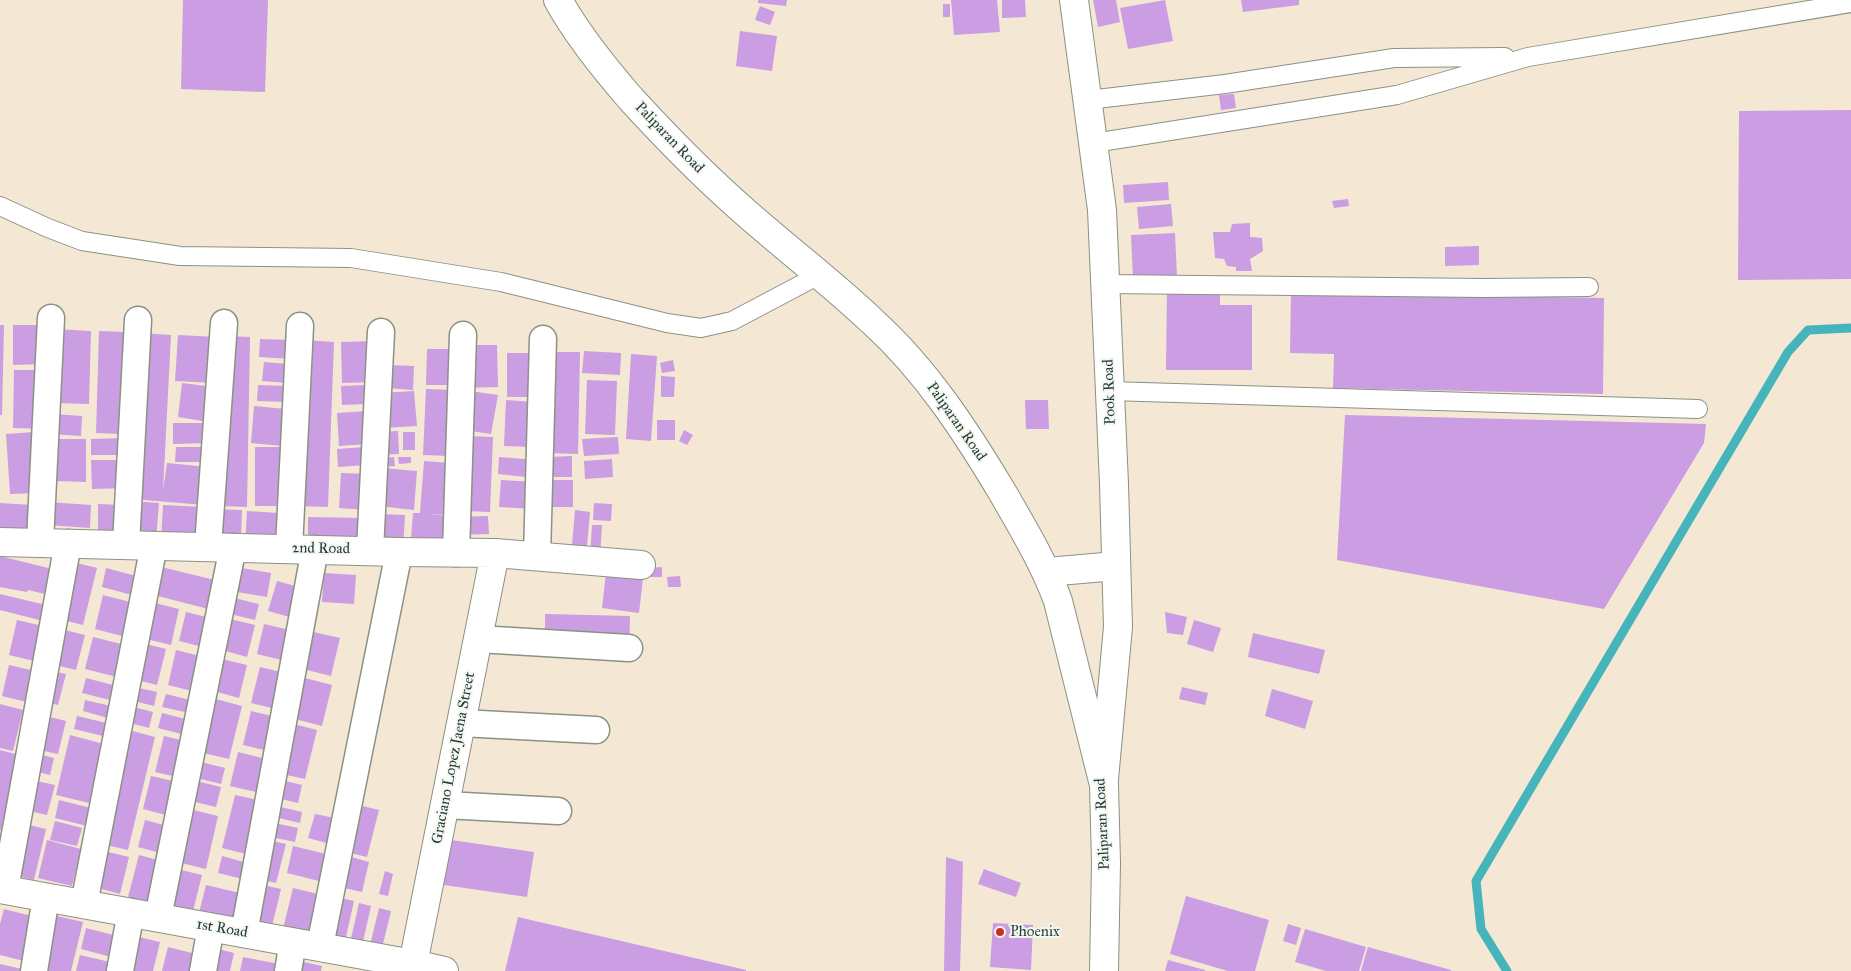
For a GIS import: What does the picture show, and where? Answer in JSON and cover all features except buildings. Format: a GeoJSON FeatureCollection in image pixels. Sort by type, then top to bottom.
{"type":"FeatureCollection","features":[{"type":"Feature","properties":{"kind":"street","name":"Paliparan Road"},"geometry":{"type":"LineString","coordinates":[[558,0],[604,68],[661,132],[734,203],[874,322],[914,363],[956,419],[983,460],[1028,536],[1047,572],[1058,601],[1104,785],[1106,863],[1104,971]]}},
{"type":"Feature","properties":{"kind":"street","name":"Pook Road"},"geometry":{"type":"LineString","coordinates":[[1074,0],[1102,210],[1110,391],[1118,627],[1104,785]]}},
{"type":"Feature","properties":{"kind":"street"},"geometry":{"type":"LineString","coordinates":[[40,542],[51,318]]}},
{"type":"Feature","properties":{"kind":"street"},"geometry":{"type":"LineString","coordinates":[[126,544],[138,320]]}},
{"type":"Feature","properties":{"kind":"street"},"geometry":{"type":"LineString","coordinates":[[158,917],[221,546],[224,323]]}},
{"type":"Feature","properties":{"kind":"street"},"geometry":{"type":"LineString","coordinates":[[244,933],[302,548],[300,326]]}},
{"type":"Feature","properties":{"kind":"street"},"geometry":{"type":"LineString","coordinates":[[370,550],[381,332]]}},
{"type":"Feature","properties":{"kind":"street"},"geometry":{"type":"LineString","coordinates":[[456,553],[463,335]]}},
{"type":"Feature","properties":{"kind":"street"},"geometry":{"type":"LineString","coordinates":[[538,556],[544,339]]}},
{"type":"Feature","properties":{"kind":"street","name":"2nd Road"},"geometry":{"type":"LineString","coordinates":[[0,542],[302,548],[399,552],[495,552],[641,566]]}},
{"type":"Feature","properties":{"kind":"street"},"geometry":{"type":"LineString","coordinates":[[2,889],[68,543]]}},
{"type":"Feature","properties":{"kind":"street"},"geometry":{"type":"LineString","coordinates":[[84,904],[154,545]]}},
{"type":"Feature","properties":{"kind":"street"},"geometry":{"type":"LineString","coordinates":[[320,946],[399,552]]}},
{"type":"Feature","properties":{"kind":"street","name":"Graciano Lopez Jaena Street"},"geometry":{"type":"LineString","coordinates":[[413,964],[495,552]]}},
{"type":"Feature","properties":{"kind":"street"},"geometry":{"type":"LineString","coordinates":[[1047,572],[1116,566]]}},
{"type":"Feature","properties":{"kind":"street"},"geometry":{"type":"LineString","coordinates":[[478,639],[629,648]]}},
{"type":"Feature","properties":{"kind":"street"},"geometry":{"type":"LineString","coordinates":[[461,723],[596,730]]}},
{"type":"Feature","properties":{"kind":"street"},"geometry":{"type":"LineString","coordinates":[[445,805],[558,811]]}},
{"type":"Feature","properties":{"kind":"street","name":"1st Road"},"geometry":{"type":"LineString","coordinates":[[2,889],[320,946],[444,971]]}},
{"type":"Feature","properties":{"kind":"street"},"geometry":{"type":"LineString","coordinates":[[34,971],[46,897]]}},
{"type":"Feature","properties":{"kind":"street"},"geometry":{"type":"LineString","coordinates":[[120,971],[131,912]]}},
{"type":"Feature","properties":{"kind":"street"},"geometry":{"type":"LineString","coordinates":[[203,971],[211,927]]}},
{"type":"Feature","properties":{"kind":"street"},"geometry":{"type":"LineString","coordinates":[[288,971],[293,942]]}},
{"type":"Feature","properties":{"kind":"lane"},"geometry":{"type":"LineString","coordinates":[[1094,143],[1397,95],[1528,57],[1851,3]]}},
{"type":"Feature","properties":{"kind":"lane"},"geometry":{"type":"LineString","coordinates":[[1088,100],[1225,84],[1394,58],[1528,57]]}},
{"type":"Feature","properties":{"kind":"lane"},"geometry":{"type":"LineString","coordinates":[[0,206],[82,241],[180,256],[350,258],[501,282],[666,323],[701,328],[732,321],[819,275]]}},
{"type":"Feature","properties":{"kind":"lane"},"geometry":{"type":"LineString","coordinates":[[1105,284],[1484,288],[1590,287]]}},
{"type":"Feature","properties":{"kind":"lane"},"geometry":{"type":"LineString","coordinates":[[1110,391],[1698,409]]}},
{"type":"Feature","properties":{"kind":"waterway"},"geometry":{"type":"LineString","coordinates":[[1507,971],[1481,929],[1476,881],[1788,352],[1808,330],[1851,328]]}},
{"type":"Feature","properties":{"kind":"place","name":"Phoenix"},"geometry":{"type":"Point","coordinates":[1000,932]}}]}
